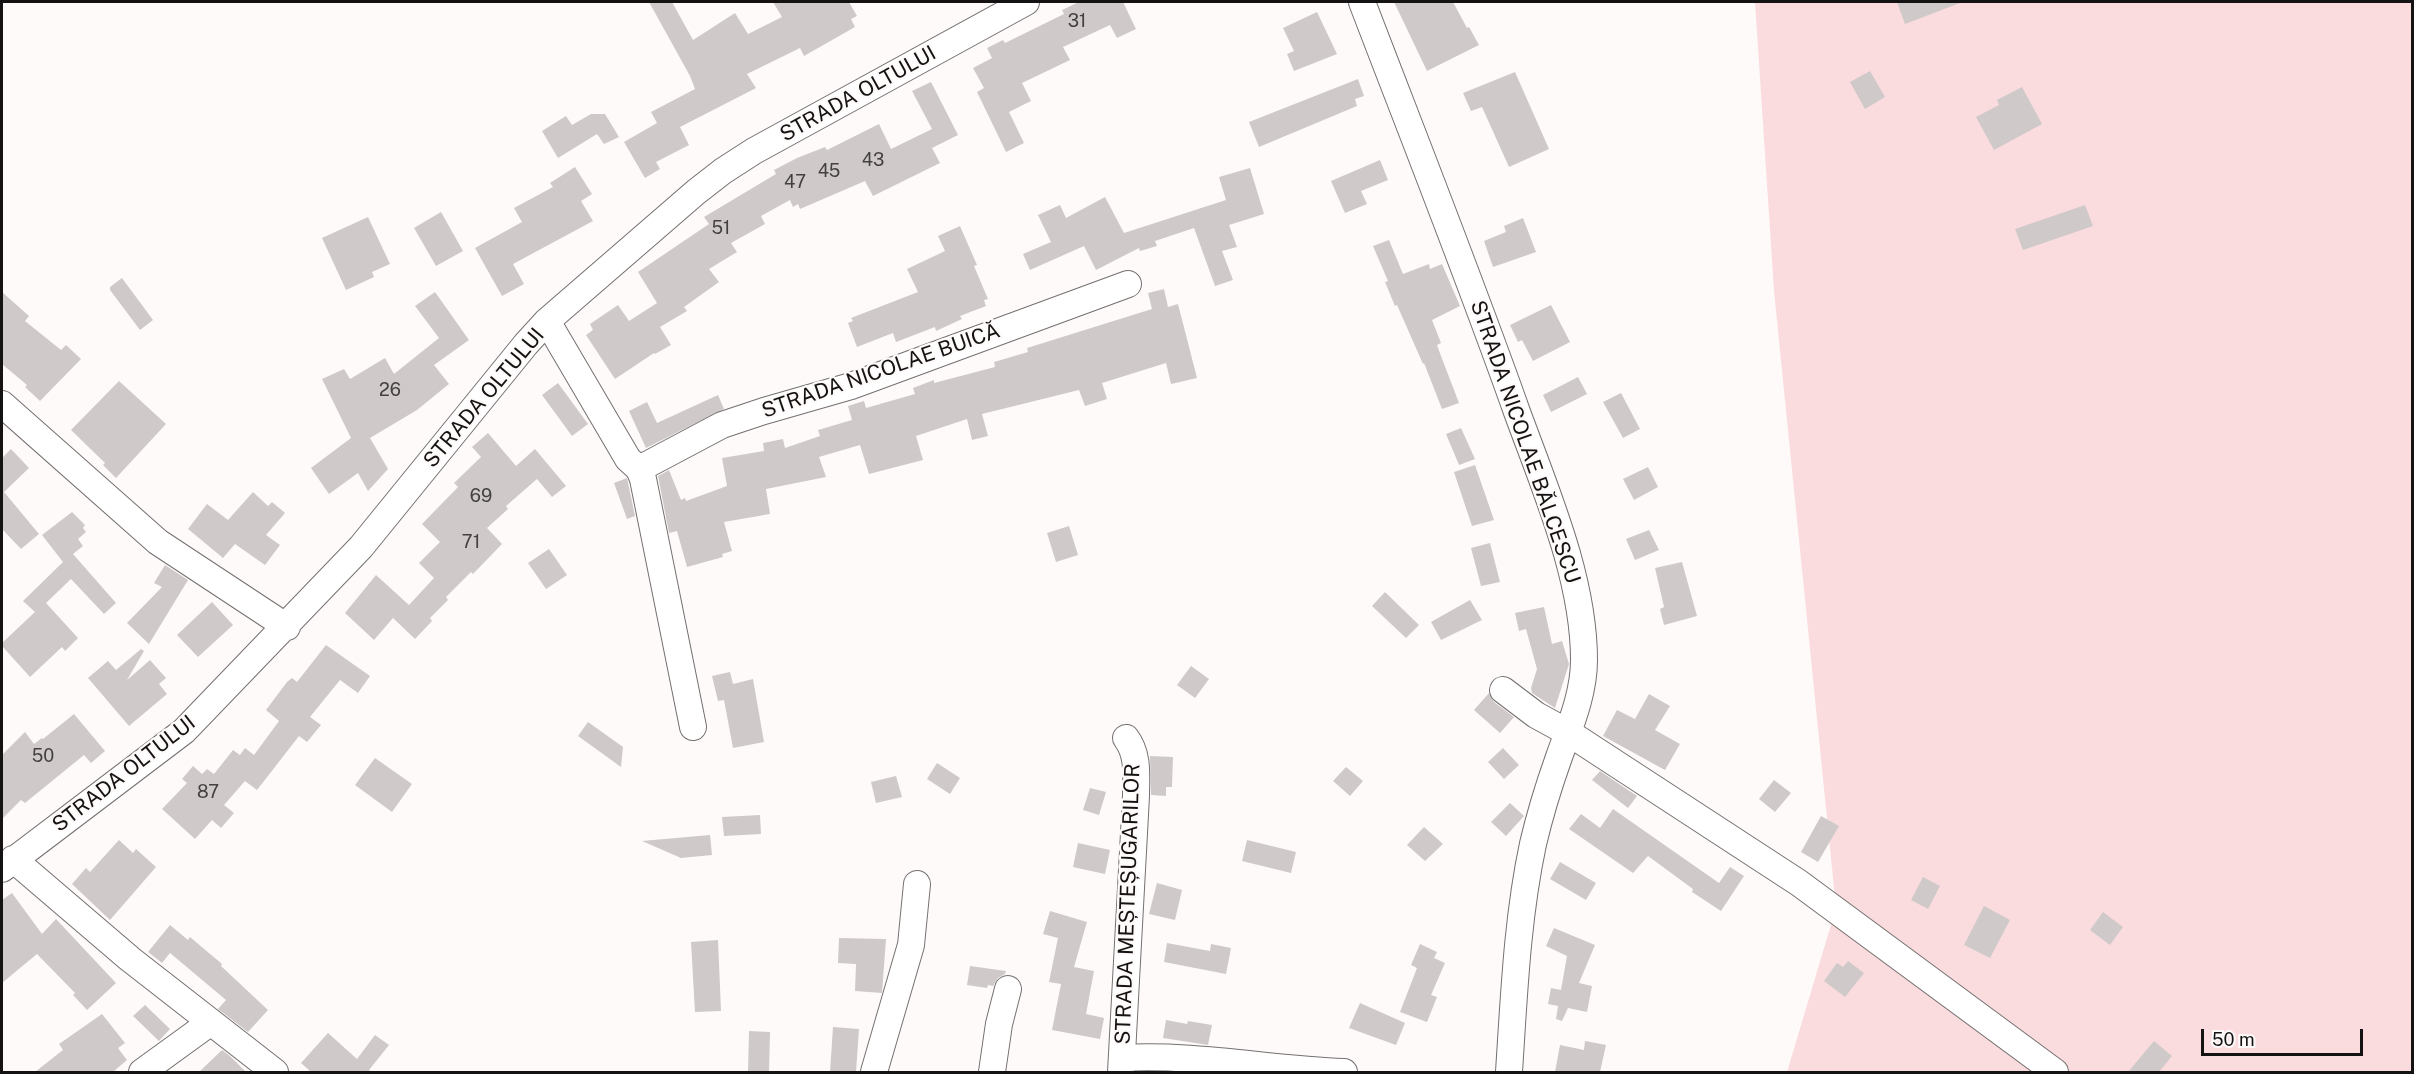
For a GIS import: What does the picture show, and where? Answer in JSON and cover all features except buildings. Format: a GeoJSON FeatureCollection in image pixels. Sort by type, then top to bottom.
{"type":"FeatureCollection","features":[{"type":"Feature","properties":{"kind":"street","name":"STRADA OLTULUI"},"geometry":{"type":"LineString","coordinates":[[7,864],[184,731],[361,548],[547,321],[696,192],[754,151],[1026,2]]}},
{"type":"Feature","properties":{"kind":"street","name":"STRADA NICOLAE BĂLCESCU"},"geometry":{"type":"LineString","coordinates":[[1362,2],[1484,318],[1566,550],[1582,628],[1585,663],[1569,733],[1547,794],[1533,842],[1526,879],[1520,921],[1509,1072]]}},
{"type":"Feature","properties":{"kind":"street","name":"STRADA NICOLAE BUICĂ"},"geometry":{"type":"LineString","coordinates":[[639,469],[722,425],[851,386],[1128,284]]}},
{"type":"Feature","properties":{"kind":"street"},"geometry":{"type":"LineString","coordinates":[[547,321],[628,459],[639,469],[643,479],[693,727]]}},
{"type":"Feature","properties":{"kind":"street"},"geometry":{"type":"LineString","coordinates":[[2,404],[158,542],[287,627]]}},
{"type":"Feature","properties":{"kind":"street"},"geometry":{"type":"LineString","coordinates":[[1503,690],[1536,715],[1569,733],[1799,883],[2055,1072]]}},
{"type":"Feature","properties":{"kind":"street","name":"STRADA MEȘTEȘUGARILOR"},"geometry":{"type":"LineString","coordinates":[[1121,1065],[1136,796],[1136,759],[1126,738]]}},
{"type":"Feature","properties":{"kind":"street"},"geometry":{"type":"LineString","coordinates":[[7,864],[276,1072]]}},
{"type":"Feature","properties":{"kind":"street"},"geometry":{"type":"LineString","coordinates":[[874,1072],[911,945],[917,884]]}},
{"type":"Feature","properties":{"kind":"street"},"geometry":{"type":"LineString","coordinates":[[992,1072],[999,1024],[1008,989]]}},
{"type":"Feature","properties":{"kind":"street"},"geometry":{"type":"LineString","coordinates":[[142,1072],[211,1022]]}},
{"type":"Feature","properties":{"kind":"street"},"geometry":{"type":"LineString","coordinates":[[1121,1065],[1213,1059],[1306,1072],[1344,1072]]}},
{"type":"Feature","properties":{"kind":"shaded area"},"geometry":{"type":"Polygon","coordinates":[[[1755,2],[2412,2],[2412,1072],[1787,1072],[1836,908],[1774,291],[1755,2]]]}}]}
